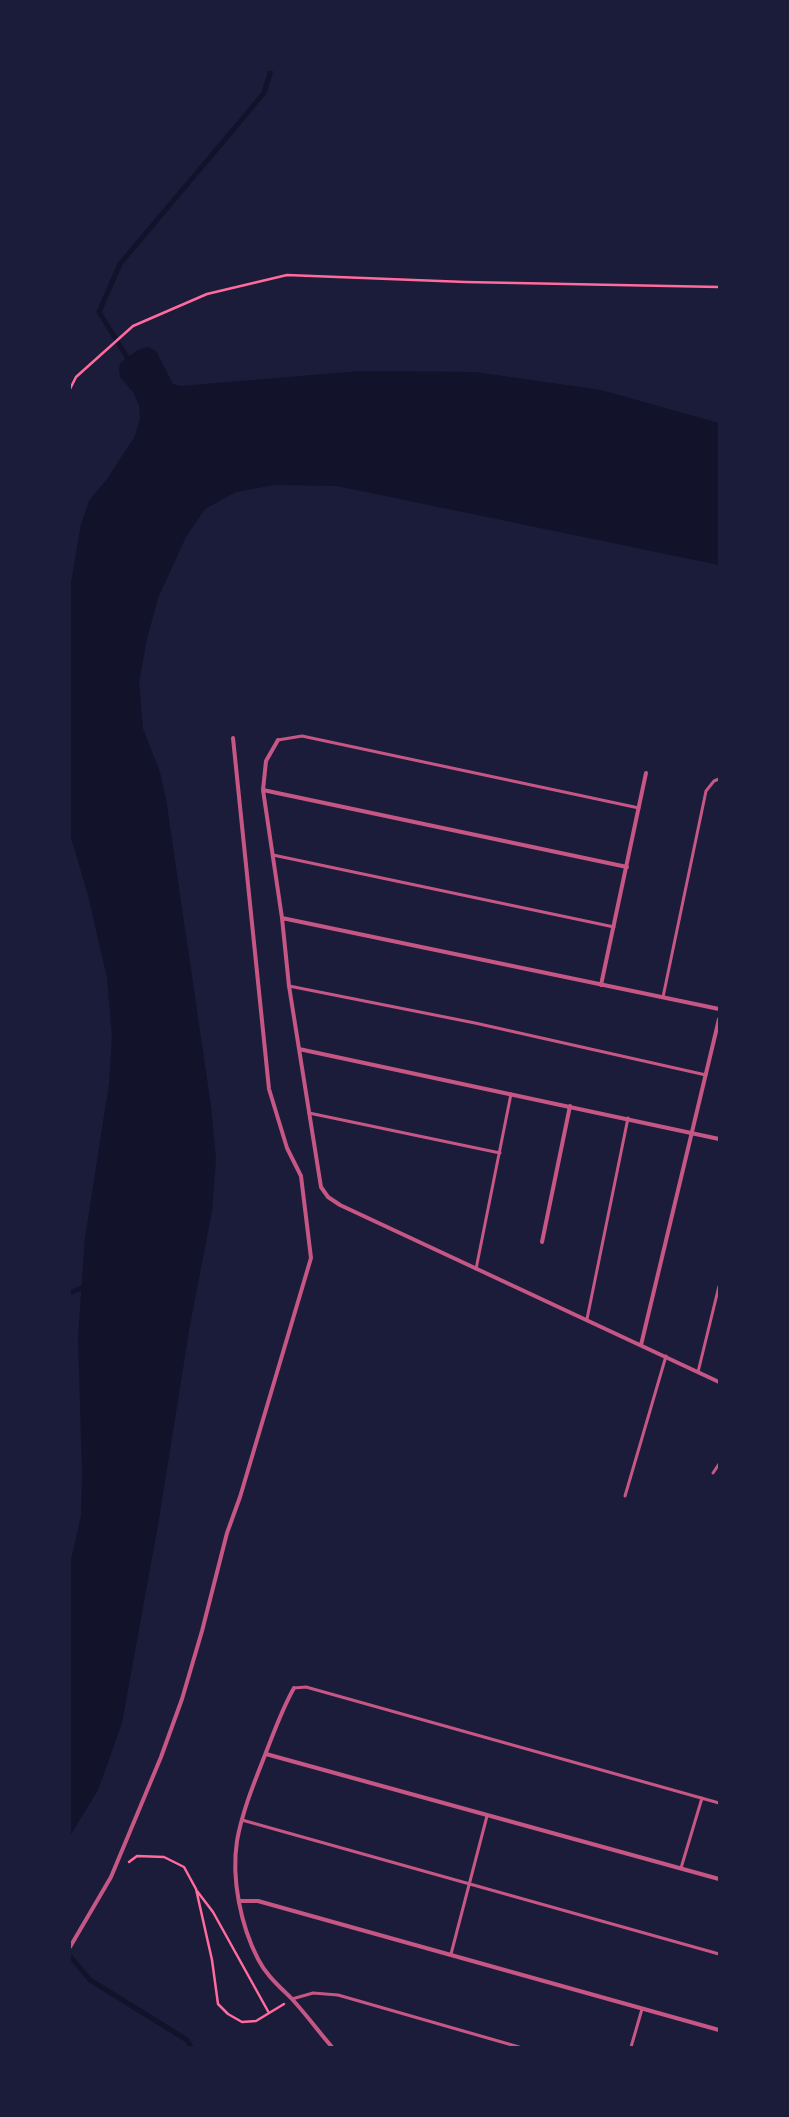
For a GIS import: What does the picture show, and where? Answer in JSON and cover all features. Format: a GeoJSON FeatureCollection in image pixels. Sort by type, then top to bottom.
{"type":"FeatureCollection","features":[{"type":"Feature","properties":{"kind":"street"},"geometry":{"type":"LineString","coordinates":[[70,1948],[111,1877],[161,1757],[182,1699],[202,1631],[227,1533],[240,1497],[311,1258],[301,1176],[287,1148],[269,1089],[233,738]]}},
{"type":"Feature","properties":{"kind":"street"},"geometry":{"type":"LineString","coordinates":[[278,740],[266,761],[263,790],[282,918],[289,986],[309,1113],[322,1187],[328,1197],[340,1205],[587,1319],[719,1382]]}},
{"type":"Feature","properties":{"kind":"street"},"geometry":{"type":"LineString","coordinates":[[601,985],[646,773]]}},
{"type":"Feature","properties":{"kind":"street"},"geometry":{"type":"LineString","coordinates":[[263,790],[627,867]]}},
{"type":"Feature","properties":{"kind":"street"},"geometry":{"type":"LineString","coordinates":[[282,918],[719,1009]]}},
{"type":"Feature","properties":{"kind":"street"},"geometry":{"type":"LineString","coordinates":[[641,1345],[719,1019]]}},
{"type":"Feature","properties":{"kind":"street"},"geometry":{"type":"LineString","coordinates":[[299,1049],[628,1118],[719,1139]]}},
{"type":"Feature","properties":{"kind":"street"},"geometry":{"type":"LineString","coordinates":[[542,1242],[570,1106]]}},
{"type":"Feature","properties":{"kind":"street"},"geometry":{"type":"LineString","coordinates":[[294,1688],[286,1702],[242,1820],[237,1842],[236,1869],[240,1901],[247,1932],[258,1959],[268,1975],[292,1999],[332,2047]]}},
{"type":"Feature","properties":{"kind":"street"},"geometry":{"type":"LineString","coordinates":[[266,1754],[719,1879]]}},
{"type":"Feature","properties":{"kind":"street"},"geometry":{"type":"LineString","coordinates":[[240,1901],[258,1901],[719,2030]]}},
{"type":"Feature","properties":{"kind":"lane"},"geometry":{"type":"LineString","coordinates":[[278,740],[302,736],[639,808]]}},
{"type":"Feature","properties":{"kind":"lane"},"geometry":{"type":"LineString","coordinates":[[663,998],[706,791],[714,781],[719,779]]}},
{"type":"Feature","properties":{"kind":"lane"},"geometry":{"type":"LineString","coordinates":[[273,855],[614,927]]}},
{"type":"Feature","properties":{"kind":"lane"},"geometry":{"type":"LineString","coordinates":[[289,986],[475,1023],[706,1075]]}},
{"type":"Feature","properties":{"kind":"lane"},"geometry":{"type":"LineString","coordinates":[[476,1269],[511,1094]]}},
{"type":"Feature","properties":{"kind":"lane"},"geometry":{"type":"LineString","coordinates":[[309,1113],[500,1153]]}},
{"type":"Feature","properties":{"kind":"lane"},"geometry":{"type":"LineString","coordinates":[[587,1319],[628,1118]]}},
{"type":"Feature","properties":{"kind":"lane"},"geometry":{"type":"LineString","coordinates":[[698,1372],[719,1286]]}},
{"type":"Feature","properties":{"kind":"lane"},"geometry":{"type":"LineString","coordinates":[[625,1496],[666,1356]]}},
{"type":"Feature","properties":{"kind":"lane"},"geometry":{"type":"LineString","coordinates":[[713,1473],[719,1464]]}},
{"type":"Feature","properties":{"kind":"lane"},"geometry":{"type":"LineString","coordinates":[[294,1688],[306,1687],[719,1803]]}},
{"type":"Feature","properties":{"kind":"lane"},"geometry":{"type":"LineString","coordinates":[[681,1868],[702,1798]]}},
{"type":"Feature","properties":{"kind":"lane"},"geometry":{"type":"LineString","coordinates":[[451,1954],[487,1816]]}},
{"type":"Feature","properties":{"kind":"lane"},"geometry":{"type":"LineString","coordinates":[[242,1820],[719,1954]]}},
{"type":"Feature","properties":{"kind":"lane"},"geometry":{"type":"LineString","coordinates":[[292,1999],[313,1992],[338,1995],[519,2047]]}},
{"type":"Feature","properties":{"kind":"lane"},"geometry":{"type":"LineString","coordinates":[[631,2047],[642,2009]]}},
{"type":"Feature","properties":{"kind":"path"},"geometry":{"type":"LineString","coordinates":[[70,389],[76,377],[133,326],[207,294],[287,275],[465,282],[719,287]]}},
{"type":"Feature","properties":{"kind":"path"},"geometry":{"type":"LineString","coordinates":[[126,1864],[137,1856],[164,1857],[184,1867],[196,1889],[213,1912],[269,2013]]}},
{"type":"Feature","properties":{"kind":"path"},"geometry":{"type":"LineString","coordinates":[[196,1889],[212,1960],[218,2004],[228,2014],[242,2022],[256,2021],[292,1999]]}},
{"type":"Feature","properties":{"kind":"shaded area"},"geometry":{"type":"Polygon","coordinates":[[[148,347],[156,351],[173,384],[181,386],[360,371],[475,372],[601,390],[719,423],[719,565],[337,486],[274,485],[236,492],[205,509],[186,537],[158,598],[147,639],[139,682],[143,729],[160,772],[166,799],[211,1106],[216,1159],[212,1211],[190,1325],[158,1525],[122,1723],[98,1790],[70,1836],[70,1564],[81,1516],[82,1472],[78,1337],[85,1238],[109,1084],[112,1036],[107,978],[88,895],[70,834],[70,589],[81,524],[89,501],[107,479],[135,436],[140,419],[139,405],[133,392],[120,377],[119,368],[121,362],[138,350],[148,347]]]}},
{"type":"Feature","properties":{"kind":"waterway"},"geometry":{"type":"LineString","coordinates":[[130,362],[99,312],[120,264],[264,93],[271,70]]}},
{"type":"Feature","properties":{"kind":"waterway"},"geometry":{"type":"LineString","coordinates":[[70,1293],[86,1286]]}},
{"type":"Feature","properties":{"kind":"waterway"},"geometry":{"type":"LineString","coordinates":[[70,1956],[90,1980],[187,2040],[191,2047]]}}]}
